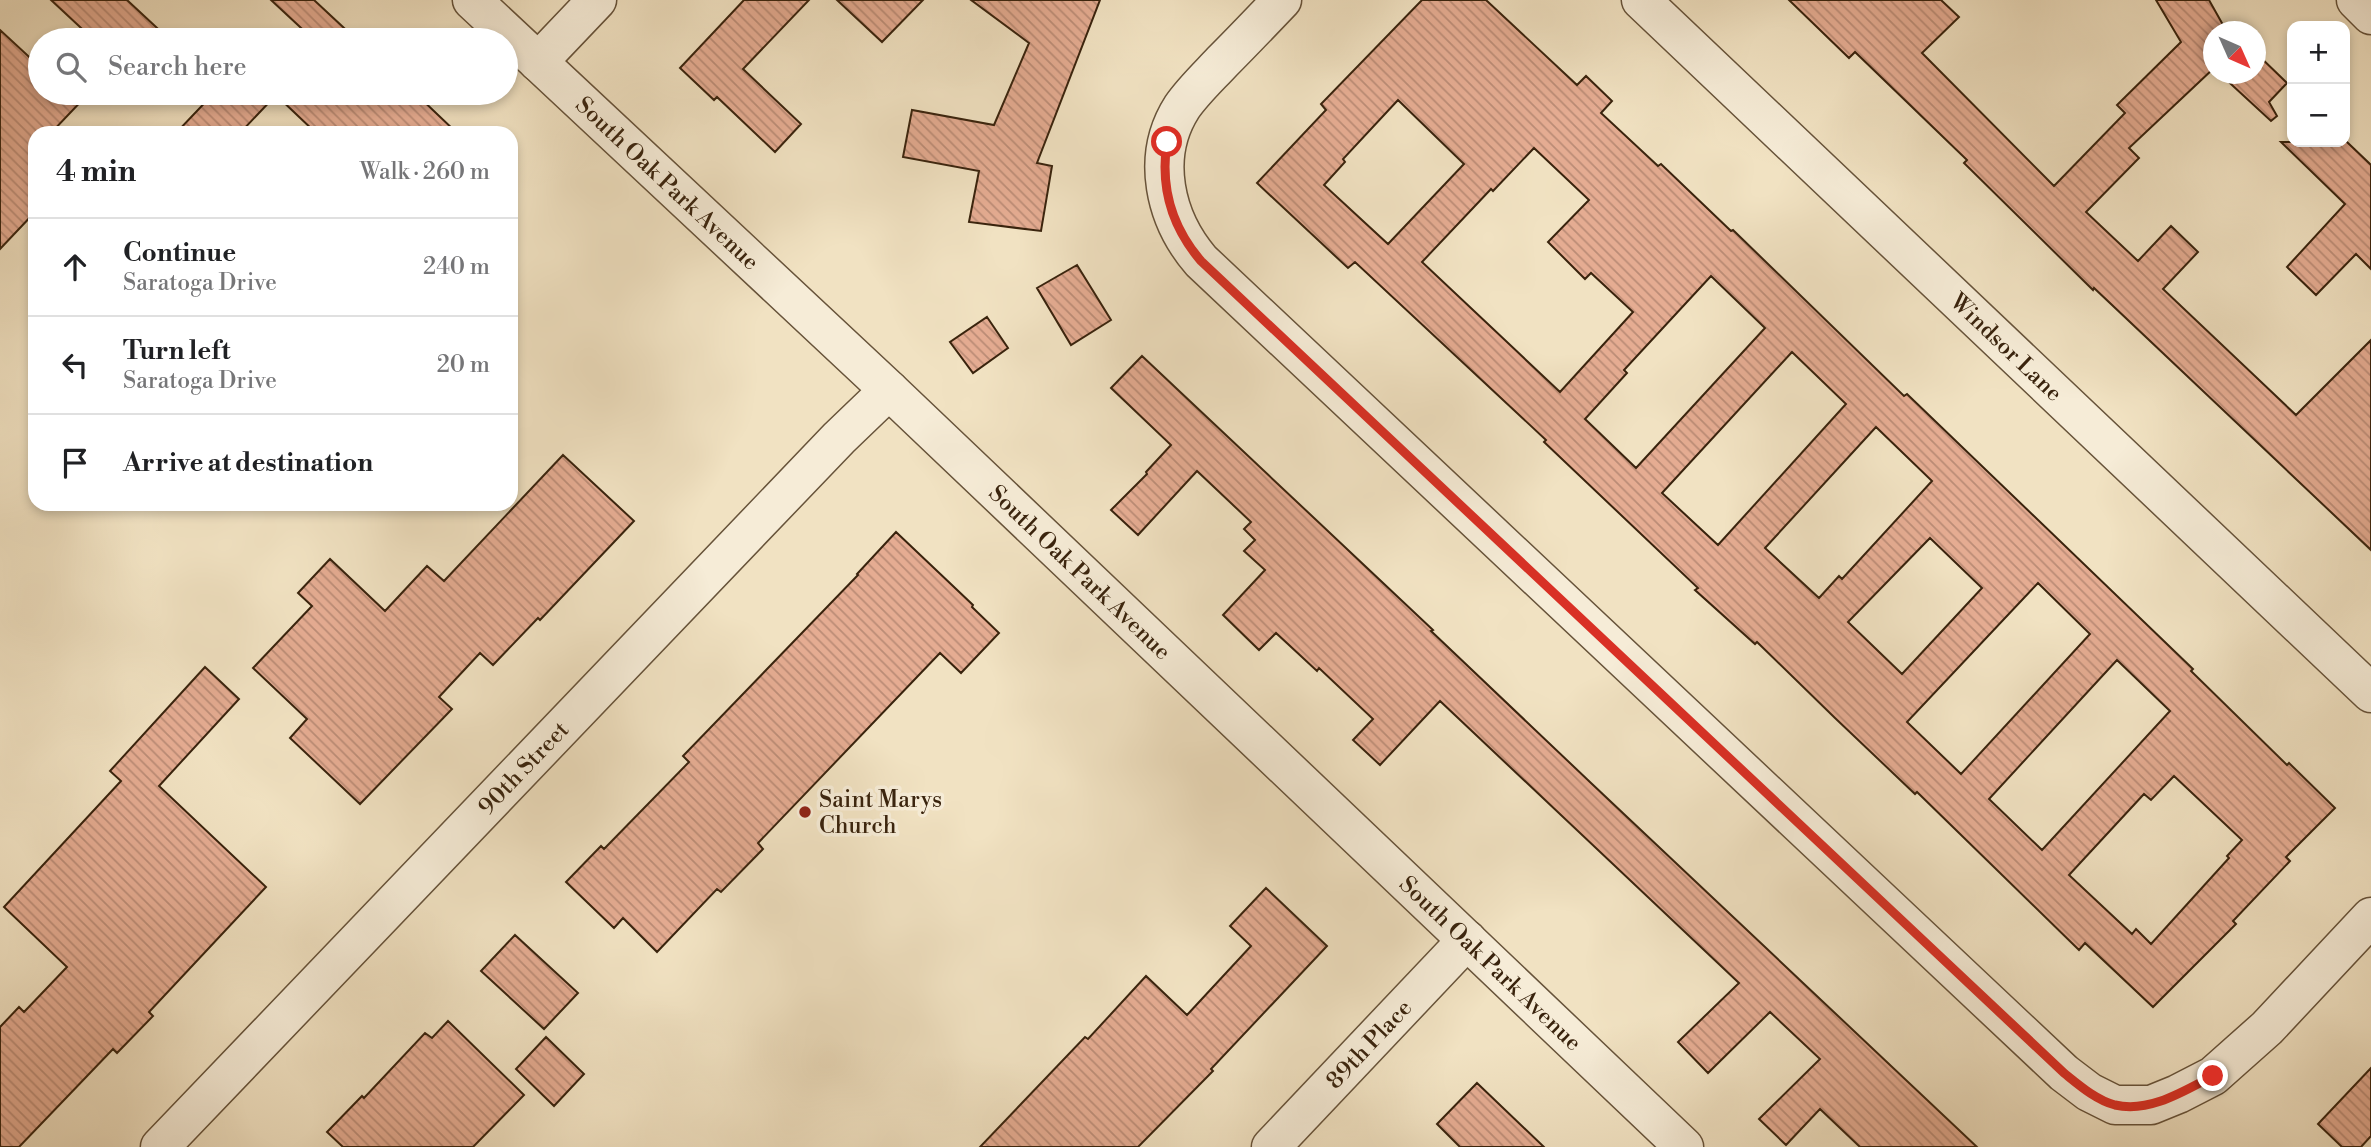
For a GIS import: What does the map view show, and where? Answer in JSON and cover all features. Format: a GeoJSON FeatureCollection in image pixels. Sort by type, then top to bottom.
{"type":"FeatureCollection","features":[{"type":"Feature","properties":{"kind":"street","name":"South Oak Park Avenue"},"geometry":{"type":"LineString","coordinates":[[472,0],[502,28]]}},
{"type":"Feature","properties":{"kind":"street"},"geometry":{"type":"LineString","coordinates":[[538,62],[597,0]]}},
{"type":"Feature","properties":{"kind":"street"},"geometry":{"type":"LineString","coordinates":[[1282,0],[1182,107],[1167,142],[1164,166],[1166,189],[1174,219],[1185,243],[2064,1073],[2089,1092],[2115,1105],[2151,1105],[2178,1094],[2213,1076],[2267,1028],[2371,917]]}},
{"type":"Feature","properties":{"kind":"street","name":"Windsor Lane"},"geometry":{"type":"LineString","coordinates":[[1641,0],[2371,693]]}},
{"type":"Feature","properties":{"kind":"street"},"geometry":{"type":"LineString","coordinates":[[2356,0],[2371,15]]}},
{"type":"Feature","properties":{"kind":"street","name":"South Oak Park Avenue"},"geometry":{"type":"LineString","coordinates":[[518,43],[889,390],[1684,1147]]}},
{"type":"Feature","properties":{"kind":"street","name":"90th Street"},"geometry":{"type":"LineString","coordinates":[[160,1147],[829,448],[889,390]]}},
{"type":"Feature","properties":{"kind":"street","name":"89th Place"},"geometry":{"type":"LineString","coordinates":[[1271,1147],[1467,940]]}},
{"type":"Feature","properties":{"kind":"building"},"geometry":{"type":"Polygon","coordinates":[[[51,0],[127,0],[157,28],[81,28],[51,0]]]}},
{"type":"Feature","properties":{"kind":"building"},"geometry":{"type":"Polygon","coordinates":[[[271,0],[314,0],[344,28],[301,28],[271,0]]]}},
{"type":"Feature","properties":{"kind":"building"},"geometry":{"type":"Polygon","coordinates":[[[744,0],[809,0],[743,69],[801,124],[775,152],[717,97],[714,100],[680,68],[744,0]]]}},
{"type":"Feature","properties":{"kind":"building"},"geometry":{"type":"Polygon","coordinates":[[[837,0],[923,0],[882,42],[837,0]]]}},
{"type":"Feature","properties":{"kind":"building"},"geometry":{"type":"Polygon","coordinates":[[[971,0],[1100,0],[1037,163],[1052,166],[1041,231],[969,222],[979,171],[903,157],[912,110],[994,125],[1029,43],[971,0]]]}},
{"type":"Feature","properties":{"kind":"building"},"geometry":{"type":"Polygon","coordinates":[[[1422,0],[1486,0],[1577,85],[1586,76],[1612,101],[1601,113],[1733,230],[1904,396],[1907,394],[2193,669],[2191,671],[2287,765],[2289,763],[2335,808],[2286,857],[2290,861],[2233,921],[2236,924],[2153,1007],[2085,943],[2079,950],[1917,792],[1915,794],[1757,642],[1755,644],[1695,590],[1698,588],[1544,442],[1546,440],[1355,262],[1348,268],[1257,183],[1326,110],[1321,104],[1422,0]],[[1398,100],[1343,159],[1345,162],[1324,185],[1388,244],[1464,164],[1398,100]],[[1534,148],[1493,191],[1491,189],[1422,262],[1560,392],[1633,312],[1591,273],[1585,279],[1548,242],[1589,200],[1534,148]],[[1711,276],[1624,370],[1627,373],[1585,419],[1636,468],[1765,328],[1711,276]],[[1792,352],[1662,493],[1718,545],[1846,404],[1792,352]],[[1876,427],[1765,548],[1819,598],[1839,576],[1842,579],[1932,481],[1876,427]],[[1930,538],[1848,622],[1902,674],[1982,588],[1930,538]],[[2038,583],[1907,722],[1961,774],[2090,634],[2038,583]],[[2117,660],[1989,799],[2042,850],[2170,711],[2117,660]],[[2174,776],[2151,800],[2144,794],[2069,875],[2132,934],[2136,929],[2151,944],[2242,840],[2174,776]]]}},
{"type":"Feature","properties":{"kind":"building"},"geometry":{"type":"Polygon","coordinates":[[[1789,0],[1941,0],[1959,17],[1922,53],[2054,186],[2125,113],[2117,105],[2181,42],[2156,0],[2209,0],[2221,21],[2203,21],[2203,78],[2129,148],[2139,158],[2086,212],[2138,261],[2171,226],[2198,252],[2163,289],[2296,415],[2371,340],[2371,550],[2094,288],[2093,290],[1964,163],[1967,160],[1855,52],[1849,58],[1789,0]]]}},
{"type":"Feature","properties":{"kind":"building"},"geometry":{"type":"Polygon","coordinates":[[[0,30],[28,56],[28,105],[78,105],[58,126],[28,126],[28,219],[0,249],[0,30]]]}},
{"type":"Feature","properties":{"kind":"building"},"geometry":{"type":"Polygon","coordinates":[[[2266,63],[2287,83],[2269,102],[2277,116],[2271,121],[2231,84],[2266,84],[2266,63]]]}},
{"type":"Feature","properties":{"kind":"building"},"geometry":{"type":"Polygon","coordinates":[[[203,105],[267,105],[247,126],[183,126],[203,105]]]}},
{"type":"Feature","properties":{"kind":"building"},"geometry":{"type":"Polygon","coordinates":[[[287,105],[428,105],[450,126],[309,126],[287,105]]]}},
{"type":"Feature","properties":{"kind":"building"},"geometry":{"type":"Polygon","coordinates":[[[2281,142],[2287,142],[2287,147],[2350,147],[2350,145],[2371,165],[2371,269],[2356,254],[2316,295],[2287,267],[2345,204],[2281,142]]]}},
{"type":"Feature","properties":{"kind":"building"},"geometry":{"type":"Polygon","coordinates":[[[1077,265],[1111,320],[1071,345],[1037,288],[1077,265]]]}},
{"type":"Feature","properties":{"kind":"building"},"geometry":{"type":"Polygon","coordinates":[[[987,317],[1008,348],[973,373],[950,342],[987,317]]]}},
{"type":"Feature","properties":{"kind":"building"},"geometry":{"type":"Polygon","coordinates":[[[1142,356],[1977,1147],[1860,1147],[1820,1109],[1786,1145],[1759,1119],[1820,1059],[1770,1012],[1708,1073],[1678,1042],[1739,983],[1440,701],[1380,765],[1353,740],[1373,719],[1319,668],[1317,671],[1276,633],[1259,650],[1223,615],[1265,570],[1244,551],[1255,540],[1244,529],[1251,522],[1197,471],[1138,535],[1111,510],[1171,445],[1111,388],[1142,356]]]}},
{"type":"Feature","properties":{"kind":"building"},"geometry":{"type":"Polygon","coordinates":[[[563,455],[634,521],[493,665],[480,653],[439,697],[452,709],[360,804],[290,738],[307,719],[253,668],[312,606],[298,593],[330,559],[385,611],[427,566],[444,581],[510,511],[518,511],[518,503],[563,455]]]}},
{"type":"Feature","properties":{"kind":"building"},"geometry":{"type":"Polygon","coordinates":[[[896,532],[999,633],[961,673],[940,653],[758,843],[763,849],[721,892],[717,889],[657,952],[623,918],[614,928],[566,882],[601,846],[604,849],[689,762],[683,756],[896,532]]]}},
{"type":"Feature","properties":{"kind":"building"},"geometry":{"type":"Polygon","coordinates":[[[205,667],[239,699],[159,786],[266,887],[149,1012],[153,1016],[117,1053],[113,1049],[19,1147],[0,1147],[0,1027],[19,1007],[24,1012],[67,967],[4,907],[121,781],[110,771],[205,667]]]}},
{"type":"Feature","properties":{"kind":"building"},"geometry":{"type":"Polygon","coordinates":[[[1266,888],[1327,946],[1211,1069],[1213,1071],[1138,1147],[980,1147],[1085,1037],[1088,1039],[1146,976],[1187,1015],[1251,946],[1230,926],[1266,888]]]}},
{"type":"Feature","properties":{"kind":"building"},"geometry":{"type":"Polygon","coordinates":[[[515,935],[578,993],[544,1029],[481,971],[515,935]]]}},
{"type":"Feature","properties":{"kind":"building"},"geometry":{"type":"Polygon","coordinates":[[[448,1021],[524,1095],[473,1147],[343,1147],[327,1132],[362,1096],[364,1098],[425,1033],[432,1038],[448,1021]]]}},
{"type":"Feature","properties":{"kind":"building"},"geometry":{"type":"Polygon","coordinates":[[[546,1037],[584,1074],[554,1106],[516,1069],[546,1037]]]}},
{"type":"Feature","properties":{"kind":"building"},"geometry":{"type":"Polygon","coordinates":[[[2371,1068],[2371,1136],[2361,1147],[2342,1147],[2318,1124],[2371,1068]]]}},
{"type":"Feature","properties":{"kind":"building"},"geometry":{"type":"Polygon","coordinates":[[[1477,1083],[1544,1147],[1460,1147],[1437,1124],[1477,1083]]]}},
{"type":"Feature","properties":{"kind":"place","name":"Saint Marys Church"},"geometry":{"type":"Point","coordinates":[805,812]}},
{"type":"Feature","properties":{"kind":"route"},"geometry":{"type":"LineString","coordinates":[[1167,142],[1164,166],[1166,189],[1174,219],[1185,243],[1201,261],[2064,1073],[2089,1092],[2115,1105],[2151,1105],[2213,1076]]}}]}
